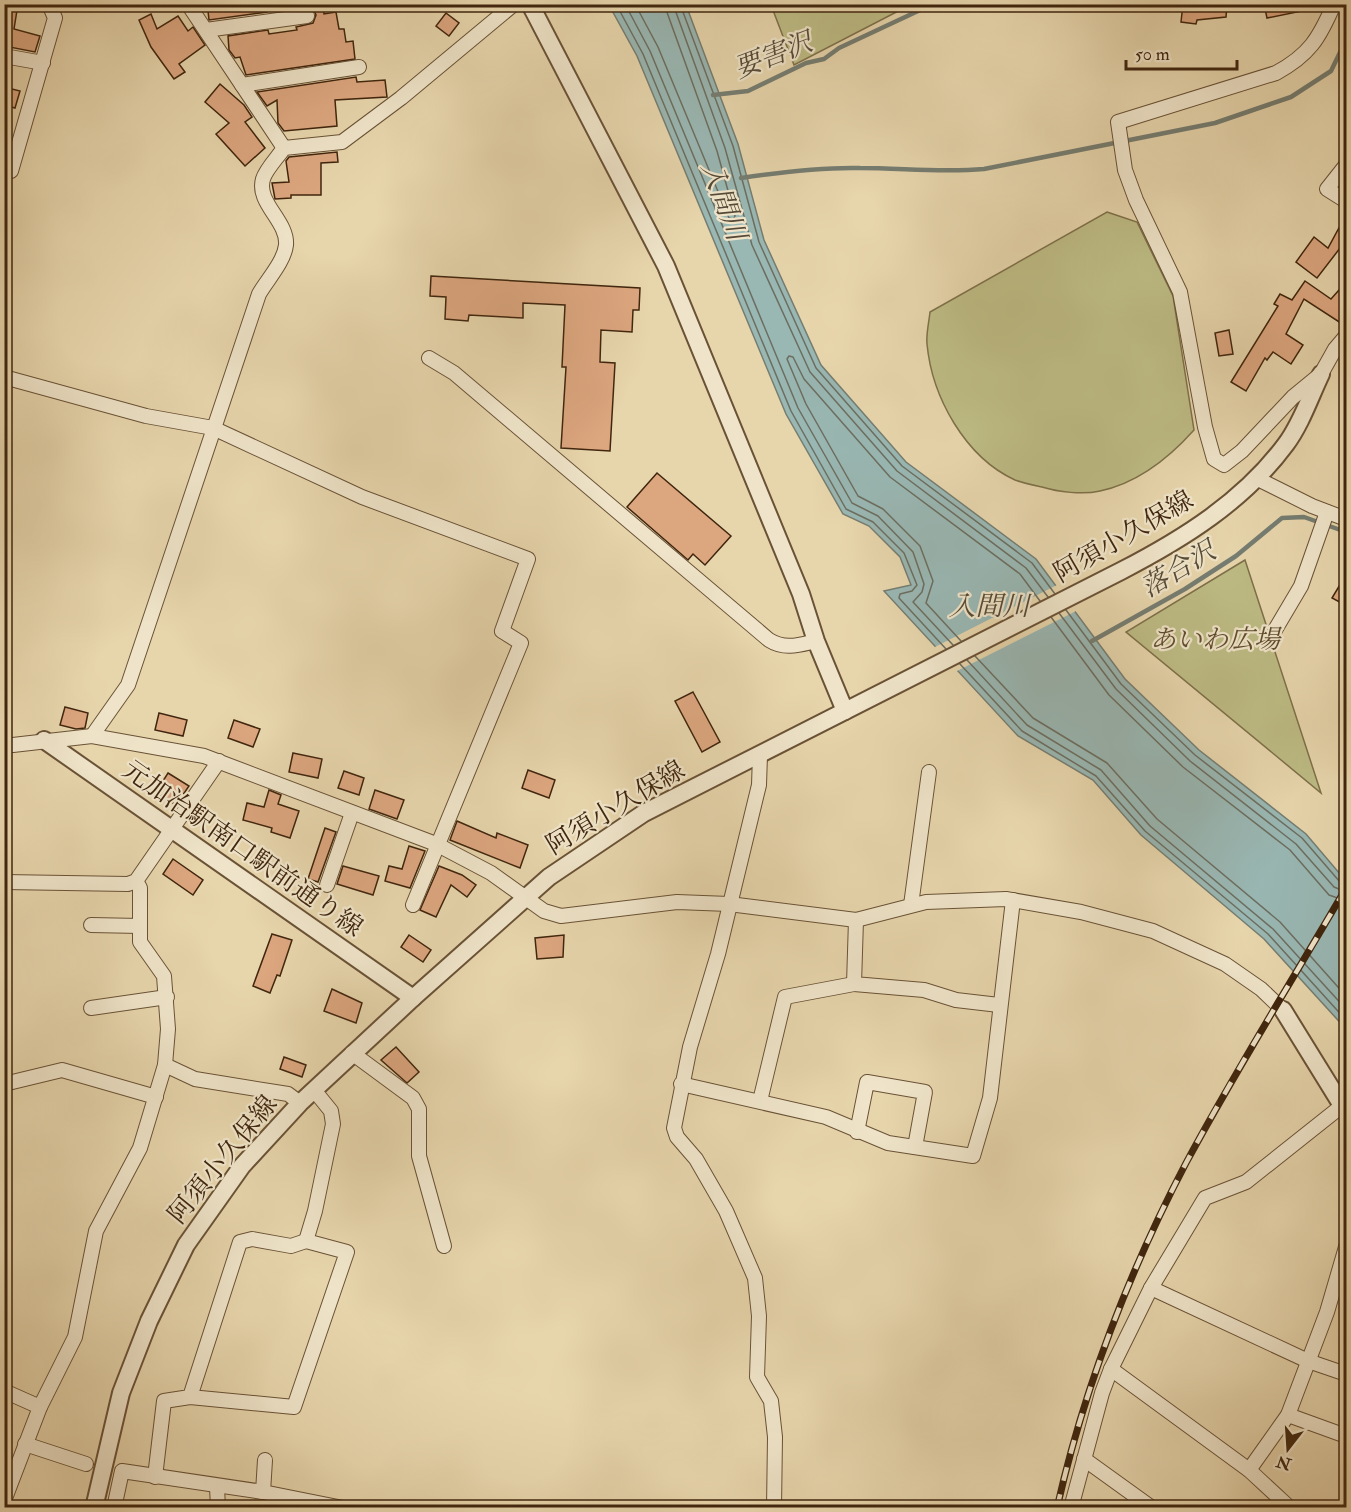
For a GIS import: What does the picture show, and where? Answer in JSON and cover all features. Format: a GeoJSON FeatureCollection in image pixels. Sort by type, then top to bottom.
{"type":"FeatureCollection","features":[{"type":"Feature","properties":{"kind":"street"},"geometry":{"type":"LineString","coordinates":[[4,169],[11,171],[43,63],[55,18],[49,4]]}},
{"type":"Feature","properties":{"kind":"street"},"geometry":{"type":"LineString","coordinates":[[188,4],[284,148]]}},
{"type":"Feature","properties":{"kind":"street"},"geometry":{"type":"LineString","coordinates":[[92,736],[118,703],[128,685],[259,294],[282,256],[286,243],[282,226],[263,194],[263,179],[284,148],[342,142],[401,98],[514,4]]}},
{"type":"Feature","properties":{"kind":"street"},"geometry":{"type":"LineString","coordinates":[[530,4],[666,266],[801,594],[816,641],[845,711]]}},
{"type":"Feature","properties":{"kind":"street"},"geometry":{"type":"LineString","coordinates":[[1321,374],[1293,397],[1242,452],[1224,465],[1214,459],[1205,427],[1180,292],[1136,200],[1124,161],[1118,122],[1276,73],[1299,60],[1317,39],[1334,4]]}},
{"type":"Feature","properties":{"kind":"street"},"geometry":{"type":"LineString","coordinates":[[206,30],[307,16]]}},
{"type":"Feature","properties":{"kind":"street"},"geometry":{"type":"LineString","coordinates":[[4,56],[43,63]]}},
{"type":"Feature","properties":{"kind":"street"},"geometry":{"type":"LineString","coordinates":[[242,84],[359,67]]}},
{"type":"Feature","properties":{"kind":"street"},"geometry":{"type":"LineString","coordinates":[[1347,165],[1327,189],[1347,201]]}},
{"type":"Feature","properties":{"kind":"street","name":"阿須小久保線"},"geometry":{"type":"LineString","coordinates":[[94,1508],[121,1393],[149,1321],[186,1245],[242,1166],[300,1103],[352,1053],[524,897],[549,877],[644,813],[1121,571],[1170,545],[1197,527],[1256,478],[1286,444],[1335,349],[1347,336]]}},
{"type":"Feature","properties":{"kind":"street"},"geometry":{"type":"LineString","coordinates":[[429,358],[454,373],[769,640],[778,645],[791,647],[816,641]]}},
{"type":"Feature","properties":{"kind":"street"},"geometry":{"type":"LineString","coordinates":[[4,377],[146,416],[213,428],[362,497],[528,559],[502,631],[520,643],[412,905]]}},
{"type":"Feature","properties":{"kind":"street"},"geometry":{"type":"LineString","coordinates":[[1256,478],[1325,520],[1347,519]]}},
{"type":"Feature","properties":{"kind":"street"},"geometry":{"type":"LineString","coordinates":[[1275,630],[1301,586],[1325,520]]}},
{"type":"Feature","properties":{"kind":"street"},"geometry":{"type":"LineString","coordinates":[[4,746],[92,736],[142,743],[219,761],[436,844],[491,873],[544,911],[561,916],[677,902],[729,904],[856,920],[911,904],[953,899],[1012,900],[1081,912],[1153,931],[1225,964],[1261,988],[1284,1010],[1345,1109],[1246,1182],[1205,1198],[1151,1288],[1111,1369],[1084,1459],[1075,1505]]}},
{"type":"Feature","properties":{"kind":"street","name":"元加治駅南口駅前通り線"},"geometry":{"type":"LineString","coordinates":[[44,740],[413,998]]}},
{"type":"Feature","properties":{"kind":"street"},"geometry":{"type":"LineString","coordinates":[[760,755],[759,786],[718,954],[681,1084],[675,1133],[696,1159],[726,1211],[755,1278],[759,1316],[757,1377],[771,1401],[775,1437],[774,1508]]}},
{"type":"Feature","properties":{"kind":"street"},"geometry":{"type":"LineString","coordinates":[[4,882],[128,885],[136,881],[219,761]]}},
{"type":"Feature","properties":{"kind":"street"},"geometry":{"type":"LineString","coordinates":[[911,904],[928,772]]}},
{"type":"Feature","properties":{"kind":"street"},"geometry":{"type":"LineString","coordinates":[[327,885],[352,813]]}},
{"type":"Feature","properties":{"kind":"street"},"geometry":{"type":"LineString","coordinates":[[4,1501],[40,1407],[75,1337],[96,1231],[140,1148],[165,1065],[167,997],[164,976],[140,942],[140,888],[136,881]]}},
{"type":"Feature","properties":{"kind":"street"},"geometry":{"type":"LineString","coordinates":[[681,1084],[826,1118],[888,1143],[973,1156],[990,1098],[1012,900]]}},
{"type":"Feature","properties":{"kind":"street"},"geometry":{"type":"LineString","coordinates":[[854,984],[856,920]]}},
{"type":"Feature","properties":{"kind":"street"},"geometry":{"type":"LineString","coordinates":[[91,925],[140,926]]}},
{"type":"Feature","properties":{"kind":"street"},"geometry":{"type":"LineString","coordinates":[[760,1101],[785,997],[854,984],[924,990],[956,1000],[999,1005]]}},
{"type":"Feature","properties":{"kind":"street"},"geometry":{"type":"LineString","coordinates":[[91,1008],[167,997]]}},
{"type":"Feature","properties":{"kind":"street"},"geometry":{"type":"LineString","coordinates":[[352,1053],[405,1091],[419,1109],[419,1156],[444,1246]]}},
{"type":"Feature","properties":{"kind":"street"},"geometry":{"type":"LineString","coordinates":[[165,1065],[195,1079],[288,1094],[300,1103]]}},
{"type":"Feature","properties":{"kind":"street"},"geometry":{"type":"LineString","coordinates":[[4,1084],[62,1070],[156,1097]]}},
{"type":"Feature","properties":{"kind":"street"},"geometry":{"type":"LineString","coordinates":[[857,1132],[867,1082],[925,1092],[915,1147]]}},
{"type":"Feature","properties":{"kind":"street"},"geometry":{"type":"LineString","coordinates":[[306,1241],[315,1211],[333,1124],[331,1111],[314,1090]]}},
{"type":"Feature","properties":{"kind":"street"},"geometry":{"type":"LineString","coordinates":[[155,1478],[164,1401],[190,1397],[294,1407],[347,1252],[306,1241],[291,1246],[252,1239],[240,1242],[190,1397]]}},
{"type":"Feature","properties":{"kind":"street"},"geometry":{"type":"LineString","coordinates":[[1249,1470],[1288,1415],[1327,1312],[1347,1247]]}},
{"type":"Feature","properties":{"kind":"street"},"geometry":{"type":"LineString","coordinates":[[1151,1288],[1308,1361],[1347,1374]]}},
{"type":"Feature","properties":{"kind":"street"},"geometry":{"type":"LineString","coordinates":[[1111,1369],[1249,1470],[1290,1508]]}},
{"type":"Feature","properties":{"kind":"street"},"geometry":{"type":"LineString","coordinates":[[4,1391],[40,1407]]}},
{"type":"Feature","properties":{"kind":"street"},"geometry":{"type":"LineString","coordinates":[[1288,1415],[1347,1436]]}},
{"type":"Feature","properties":{"kind":"street"},"geometry":{"type":"LineString","coordinates":[[25,1444],[86,1464]]}},
{"type":"Feature","properties":{"kind":"street"},"geometry":{"type":"LineString","coordinates":[[1084,1459],[1152,1508]]}},
{"type":"Feature","properties":{"kind":"street"},"geometry":{"type":"LineString","coordinates":[[263,1492],[265,1460]]}},
{"type":"Feature","properties":{"kind":"street"},"geometry":{"type":"LineString","coordinates":[[114,1508],[122,1471],[155,1478],[263,1492],[343,1508]]}},
{"type":"Feature","properties":{"kind":"street"},"geometry":{"type":"LineString","coordinates":[[217,1487],[218,1508]]}},
{"type":"Feature","properties":{"kind":"green space"},"geometry":{"type":"Polygon","coordinates":[[[771,5],[910,5],[794,65],[771,5]]]}},
{"type":"Feature","properties":{"kind":"green space"},"geometry":{"type":"Polygon","coordinates":[[[1107,212],[1137,222],[1173,296],[1194,430],[1152,468],[1114,487],[1086,493],[1071,492],[1015,480],[997,470],[981,456],[954,423],[944,404],[930,364],[927,332],[930,312],[1107,212]]]}},
{"type":"Feature","properties":{"kind":"green space","name":"あいわ広場"},"geometry":{"type":"Polygon","coordinates":[[[1245,560],[1321,793],[1126,632],[1245,560]]]}},
{"type":"Feature","properties":{"kind":"water","name":"入間川"},"geometry":{"type":"Polygon","coordinates":[[[609,5],[686,5],[738,144],[764,240],[821,365],[906,462],[1036,559],[1125,679],[1199,750],[1306,834],[1346,881],[1346,1029],[1264,939],[1141,835],[1093,780],[1018,736],[884,591],[911,585],[900,557],[869,526],[843,514],[786,414],[637,56],[609,5]]]}},
{"type":"Feature","properties":{"kind":"pier"},"geometry":{"type":"Polygon","coordinates":[[[1059,584],[1078,610],[955,672],[933,648],[1059,584]]]}},
{"type":"Feature","properties":{"kind":"building"},"geometry":{"type":"Polygon","coordinates":[[[4,4],[18,4],[14,29],[40,36],[35,52],[4,46],[4,4]]]}},
{"type":"Feature","properties":{"kind":"building"},"geometry":{"type":"Polygon","coordinates":[[[266,4],[267,12],[209,20],[208,11],[266,4]]]}},
{"type":"Feature","properties":{"kind":"building"},"geometry":{"type":"Polygon","coordinates":[[[295,4],[323,4],[324,14],[336,12],[339,29],[344,29],[346,42],[353,41],[355,59],[246,75],[240,57],[235,58],[229,50],[228,36],[268,30],[269,34],[297,30],[296,27],[313,23],[316,15],[314,10],[306,7],[295,9],[295,4]]]}},
{"type":"Feature","properties":{"kind":"building"},"geometry":{"type":"Polygon","coordinates":[[[1183,4],[1227,4],[1226,17],[1197,20],[1196,24],[1181,22],[1183,4]]]}},
{"type":"Feature","properties":{"kind":"building"},"geometry":{"type":"Polygon","coordinates":[[[1264,4],[1307,4],[1307,10],[1267,18],[1264,4]]]}},
{"type":"Feature","properties":{"kind":"building"},"geometry":{"type":"Polygon","coordinates":[[[446,13],[459,23],[449,36],[436,26],[446,13]]]}},
{"type":"Feature","properties":{"kind":"building"},"geometry":{"type":"Polygon","coordinates":[[[151,14],[157,29],[178,16],[188,31],[193,27],[205,45],[179,64],[185,72],[174,79],[151,47],[139,20],[151,14]]]}},
{"type":"Feature","properties":{"kind":"building"},"geometry":{"type":"Polygon","coordinates":[[[356,77],[357,82],[385,80],[387,97],[335,100],[337,126],[284,131],[278,123],[277,100],[267,106],[257,92],[356,77]]]}},
{"type":"Feature","properties":{"kind":"building"},"geometry":{"type":"Polygon","coordinates":[[[220,84],[244,105],[252,117],[245,122],[265,148],[245,166],[216,134],[229,123],[205,102],[220,84]]]}},
{"type":"Feature","properties":{"kind":"building"},"geometry":{"type":"Polygon","coordinates":[[[4,87],[20,91],[15,108],[4,105],[4,87]]]}},
{"type":"Feature","properties":{"kind":"building"},"geometry":{"type":"Polygon","coordinates":[[[337,152],[338,162],[321,163],[321,195],[291,195],[291,198],[275,199],[272,183],[289,182],[286,161],[289,157],[337,152]]]}},
{"type":"Feature","properties":{"kind":"building"},"geometry":{"type":"Polygon","coordinates":[[[1347,213],[1347,239],[1317,278],[1296,262],[1314,237],[1328,248],[1347,213]]]}},
{"type":"Feature","properties":{"kind":"building"},"geometry":{"type":"Polygon","coordinates":[[[431,276],[640,288],[639,310],[633,310],[632,332],[601,330],[600,362],[615,363],[610,451],[561,448],[566,367],[562,367],[565,305],[523,303],[523,318],[469,315],[468,321],[445,319],[446,297],[430,296],[431,276]]]}},
{"type":"Feature","properties":{"kind":"building"},"geometry":{"type":"Polygon","coordinates":[[[1305,281],[1331,299],[1347,281],[1347,327],[1304,299],[1286,334],[1303,345],[1291,364],[1273,352],[1267,360],[1265,358],[1246,391],[1231,382],[1278,306],[1274,304],[1280,294],[1292,300],[1305,281]]]}},
{"type":"Feature","properties":{"kind":"building"},"geometry":{"type":"Polygon","coordinates":[[[1229,330],[1233,354],[1219,356],[1215,333],[1229,330]]]}},
{"type":"Feature","properties":{"kind":"building"},"geometry":{"type":"Polygon","coordinates":[[[657,473],[731,536],[705,565],[693,554],[688,560],[627,507],[657,473]]]}},
{"type":"Feature","properties":{"kind":"building"},"geometry":{"type":"Polygon","coordinates":[[[1347,573],[1347,606],[1332,598],[1347,573]]]}},
{"type":"Feature","properties":{"kind":"building"},"geometry":{"type":"Polygon","coordinates":[[[693,692],[720,742],[702,752],[675,701],[693,692]]]}},
{"type":"Feature","properties":{"kind":"building"},"geometry":{"type":"Polygon","coordinates":[[[65,707],[88,713],[85,728],[76,729],[60,725],[65,707]]]}},
{"type":"Feature","properties":{"kind":"building"},"geometry":{"type":"Polygon","coordinates":[[[159,713],[187,720],[183,736],[155,730],[159,713]]]}},
{"type":"Feature","properties":{"kind":"building"},"geometry":{"type":"Polygon","coordinates":[[[234,720],[260,729],[253,747],[228,738],[234,720]]]}},
{"type":"Feature","properties":{"kind":"building"},"geometry":{"type":"Polygon","coordinates":[[[293,753],[322,759],[318,778],[289,772],[293,753]]]}},
{"type":"Feature","properties":{"kind":"building"},"geometry":{"type":"Polygon","coordinates":[[[528,770],[555,780],[549,798],[522,788],[528,770]]]}},
{"type":"Feature","properties":{"kind":"building"},"geometry":{"type":"Polygon","coordinates":[[[344,771],[364,778],[359,795],[338,788],[344,771]]]}},
{"type":"Feature","properties":{"kind":"building"},"geometry":{"type":"Polygon","coordinates":[[[168,773],[189,786],[176,805],[156,792],[168,773]]]}},
{"type":"Feature","properties":{"kind":"building"},"geometry":{"type":"Polygon","coordinates":[[[269,790],[281,795],[278,804],[299,811],[290,838],[271,832],[272,828],[243,820],[247,803],[264,807],[269,790]]]}},
{"type":"Feature","properties":{"kind":"building"},"geometry":{"type":"Polygon","coordinates":[[[375,790],[404,800],[397,819],[369,809],[375,790]]]}},
{"type":"Feature","properties":{"kind":"building"},"geometry":{"type":"Polygon","coordinates":[[[457,821],[496,838],[497,833],[528,845],[520,868],[450,840],[457,821]]]}},
{"type":"Feature","properties":{"kind":"building"},"geometry":{"type":"Polygon","coordinates":[[[325,828],[336,832],[318,882],[308,879],[325,828]]]}},
{"type":"Feature","properties":{"kind":"building"},"geometry":{"type":"Polygon","coordinates":[[[409,846],[425,851],[410,888],[385,881],[389,866],[402,869],[409,846]]]}},
{"type":"Feature","properties":{"kind":"building"},"geometry":{"type":"Polygon","coordinates":[[[173,859],[203,880],[193,895],[163,874],[173,859]]]}},
{"type":"Feature","properties":{"kind":"building"},"geometry":{"type":"Polygon","coordinates":[[[343,866],[379,876],[373,895],[337,884],[343,866]]]}},
{"type":"Feature","properties":{"kind":"building"},"geometry":{"type":"Polygon","coordinates":[[[439,866],[462,875],[476,885],[467,897],[451,885],[436,917],[420,910],[439,866]]]}},
{"type":"Feature","properties":{"kind":"building"},"geometry":{"type":"Polygon","coordinates":[[[272,934],[292,940],[280,976],[277,975],[270,993],[253,986],[272,934]]]}},
{"type":"Feature","properties":{"kind":"building"},"geometry":{"type":"Polygon","coordinates":[[[409,935],[431,950],[423,962],[401,947],[409,935]]]}},
{"type":"Feature","properties":{"kind":"building"},"geometry":{"type":"Polygon","coordinates":[[[564,935],[563,957],[537,959],[535,938],[564,935]]]}},
{"type":"Feature","properties":{"kind":"building"},"geometry":{"type":"Polygon","coordinates":[[[332,989],[362,1003],[356,1023],[324,1011],[332,989]]]}},
{"type":"Feature","properties":{"kind":"building"},"geometry":{"type":"Polygon","coordinates":[[[396,1047],[419,1072],[407,1083],[381,1060],[396,1047]]]}},
{"type":"Feature","properties":{"kind":"building"},"geometry":{"type":"Polygon","coordinates":[[[284,1057],[306,1065],[302,1077],[280,1069],[284,1057]]]}},
{"type":"Feature","properties":{"kind":"waterway","name":"要害沢"},"geometry":{"type":"LineString","coordinates":[[713,95],[748,91],[806,63],[824,59],[839,48],[933,4]]}},
{"type":"Feature","properties":{"kind":"waterway"},"geometry":{"type":"LineString","coordinates":[[741,178],[831,168],[953,171],[984,169],[1215,123],[1291,97],[1331,71],[1346,40]]}},
{"type":"Feature","properties":{"kind":"waterway","name":"落合沢"},"geometry":{"type":"LineString","coordinates":[[1092,641],[1185,589],[1236,556],[1282,518],[1304,517],[1346,532]]}},
{"type":"Feature","properties":{"kind":"railway"},"geometry":{"type":"LineString","coordinates":[[1057,1508],[1081,1419],[1110,1331],[1165,1204],[1205,1128],[1346,888]]}}]}
